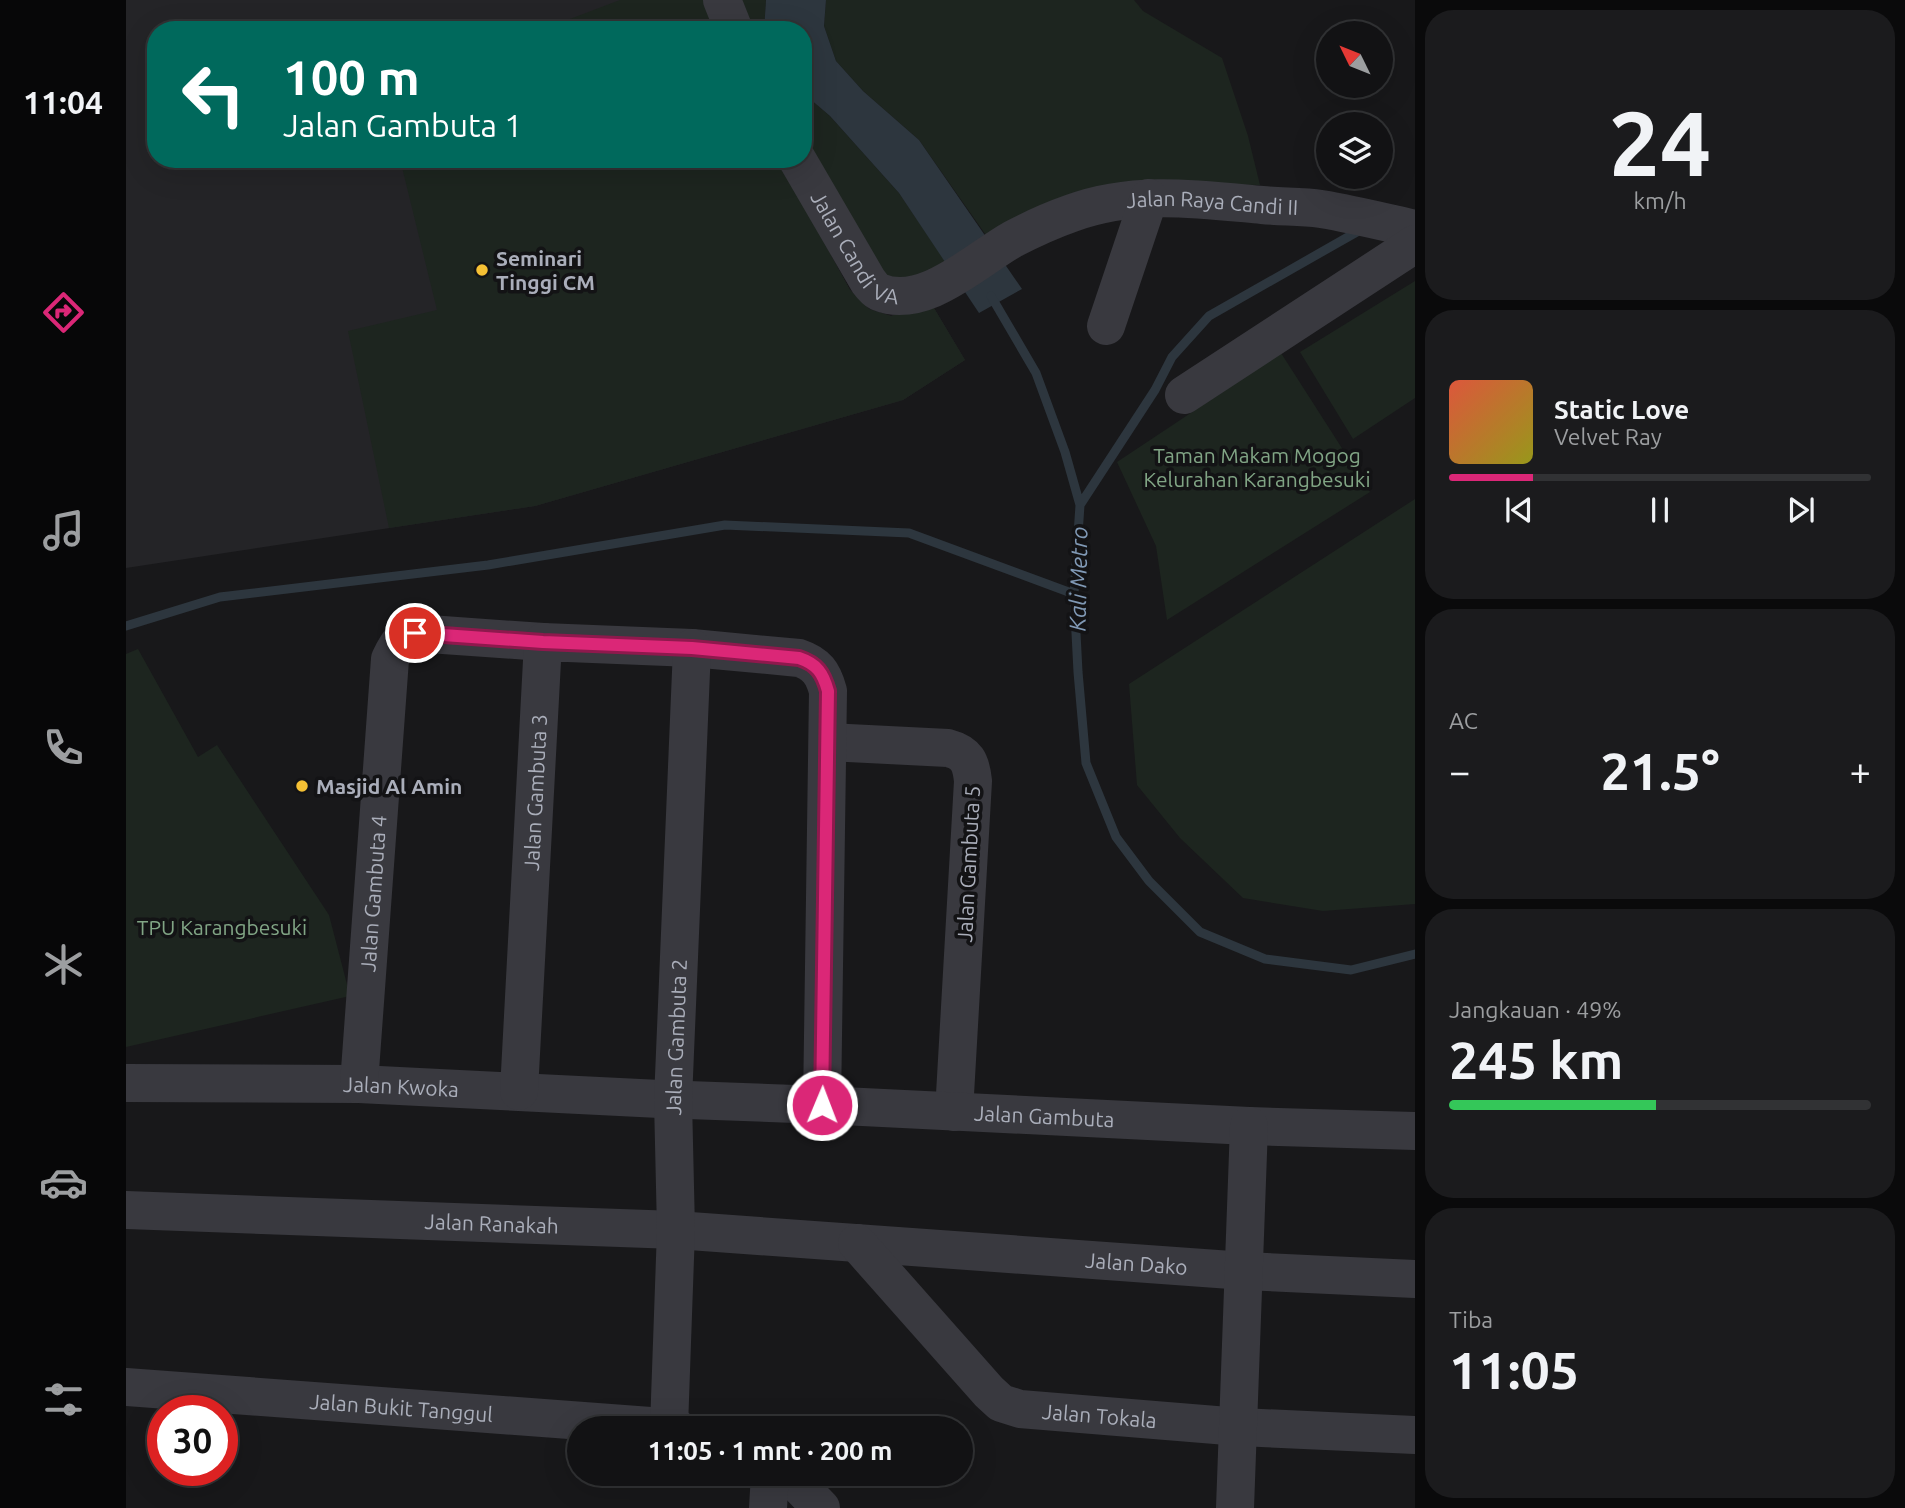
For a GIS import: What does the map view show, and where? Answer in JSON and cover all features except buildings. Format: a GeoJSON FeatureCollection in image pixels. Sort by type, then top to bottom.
{"type":"FeatureCollection","features":[{"type":"Feature","properties":{"kind":"street"},"geometry":{"type":"LineString","coordinates":[[722,0],[730,21]]}},
{"type":"Feature","properties":{"kind":"street","name":"Jalan Candi VA"},"geometry":{"type":"LineString","coordinates":[[802,168],[868,281],[878,291],[908,296],[937,287],[1014,239]]}},
{"type":"Feature","properties":{"kind":"street"},"geometry":{"type":"LineString","coordinates":[[1106,326],[1149,198]]}},
{"type":"Feature","properties":{"kind":"street","name":"Jalan Raya Candi II"},"geometry":{"type":"LineString","coordinates":[[1014,239],[1089,207],[1149,198],[1217,200],[1321,209],[1415,229]]}},
{"type":"Feature","properties":{"kind":"street"},"geometry":{"type":"LineString","coordinates":[[1184,395],[1415,244]]}},
{"type":"Feature","properties":{"kind":"street","name":"Jalan Gambuta 4"},"geometry":{"type":"LineString","coordinates":[[359,1084],[390,659],[404,637],[415,633],[543,642]]}},
{"type":"Feature","properties":{"kind":"street"},"geometry":{"type":"LineString","coordinates":[[543,642],[692,648],[799,658],[820,669],[828,691],[822,1105]]}},
{"type":"Feature","properties":{"kind":"street","name":"Jalan Gambuta 3"},"geometry":{"type":"LineString","coordinates":[[519,1091],[543,642]]}},
{"type":"Feature","properties":{"kind":"street","name":"Jalan Gambuta 2"},"geometry":{"type":"LineString","coordinates":[[673,1416],[676,1230],[673,1100],[692,648]]}},
{"type":"Feature","properties":{"kind":"street","name":"Jalan Gambuta 5"},"geometry":{"type":"LineString","coordinates":[[828,742],[948,748],[959,751],[968,759],[972,770],[954,1112]]}},
{"type":"Feature","properties":{"kind":"street","name":"Jalan Kwoka"},"geometry":{"type":"LineString","coordinates":[[126,1083],[359,1084],[673,1100]]}},
{"type":"Feature","properties":{"kind":"street","name":"Jalan Gambuta"},"geometry":{"type":"LineString","coordinates":[[673,1100],[1415,1131]]}},
{"type":"Feature","properties":{"kind":"street"},"geometry":{"type":"LineString","coordinates":[[1235,1508],[1249,1126]]}},
{"type":"Feature","properties":{"kind":"street","name":"Jalan Ranakah"},"geometry":{"type":"LineString","coordinates":[[126,1210],[676,1230],[857,1243]]}},
{"type":"Feature","properties":{"kind":"street","name":"Jalan Dako"},"geometry":{"type":"LineString","coordinates":[[857,1243],[1244,1271],[1415,1279]]}},
{"type":"Feature","properties":{"kind":"street","name":"Jalan Tokala"},"geometry":{"type":"LineString","coordinates":[[857,1243],[1001,1403],[1020,1409],[1240,1427],[1415,1435]]}},
{"type":"Feature","properties":{"kind":"street","name":"Jalan Bukit Tanggul"},"geometry":{"type":"LineString","coordinates":[[126,1387],[567,1421]]}},
{"type":"Feature","properties":{"kind":"street"},"geometry":{"type":"LineString","coordinates":[[768,1508],[769,1486]]}},
{"type":"Feature","properties":{"kind":"street"},"geometry":{"type":"LineString","coordinates":[[800,1486],[821,1508]]}},
{"type":"Feature","properties":{"kind":"shaded area","name":"Seminari Tinggi CM"},"geometry":{"type":"Polygon","coordinates":[[[126,0],[704,0],[713,21],[147,21],[147,168],[783,168],[850,290],[869,309],[891,316],[931,303],[965,360],[903,400],[535,506],[126,568],[126,0]]]}},
{"type":"Feature","properties":{"kind":"shaded area"},"geometry":{"type":"Polygon","coordinates":[[[766,0],[826,0],[824,26],[836,61],[863,91],[919,140],[1022,289],[979,313],[899,193],[830,116],[812,101],[812,21],[765,21],[766,0]]]}},
{"type":"Feature","properties":{"kind":"green space"},"geometry":{"type":"Polygon","coordinates":[[[620,0],[704,0],[713,21],[565,21],[620,0]]]}},
{"type":"Feature","properties":{"kind":"green space"},"geometry":{"type":"Polygon","coordinates":[[[735,0],[766,0],[765,21],[743,21],[735,0]]]}},
{"type":"Feature","properties":{"kind":"green space"},"geometry":{"type":"Polygon","coordinates":[[[826,0],[1134,0],[1143,11],[1222,58],[1248,136],[1260,185],[1153,184],[988,238],[919,140],[863,91],[836,61],[824,26],[826,0]]]}},
{"type":"Feature","properties":{"kind":"green space"},"geometry":{"type":"Polygon","coordinates":[[[812,101],[830,116],[899,193],[949,267],[887,282],[812,157],[812,101]]]}},
{"type":"Feature","properties":{"kind":"green space"},"geometry":{"type":"Polygon","coordinates":[[[402,168],[783,168],[850,290],[869,309],[891,316],[931,303],[965,360],[903,400],[535,506],[389,528],[348,331],[437,310],[402,168]]]}},
{"type":"Feature","properties":{"kind":"green space"},"geometry":{"type":"Polygon","coordinates":[[[1415,281],[1415,398],[1353,439],[1300,352],[1415,281]]]}},
{"type":"Feature","properties":{"kind":"green space","name":"Taman Makam Mogog Kelurahan Karangbesuki"},"geometry":{"type":"Polygon","coordinates":[[[1281,353],[1370,492],[1167,620],[1156,546],[1117,462],[1281,353]]]}},
{"type":"Feature","properties":{"kind":"green space"},"geometry":{"type":"Polygon","coordinates":[[[1415,499],[1415,904],[1323,911],[1243,898],[1180,838],[1137,785],[1129,684],[1415,499]]]}},
{"type":"Feature","properties":{"kind":"green space","name":"TPU Karangbesuki"},"geometry":{"type":"Polygon","coordinates":[[[138,649],[198,757],[217,745],[329,915],[350,996],[126,1047],[126,654],[138,649]]]}},
{"type":"Feature","properties":{"kind":"waterway"},"geometry":{"type":"LineString","coordinates":[[1080,505],[1155,390],[1172,357],[1209,316],[1362,229]]}},
{"type":"Feature","properties":{"kind":"waterway","name":"Kali Metro"},"geometry":{"type":"LineString","coordinates":[[991,296],[1036,373],[1065,452],[1080,505],[1074,594],[1086,763],[1116,837],[1149,881],[1200,932],[1265,959],[1351,970],[1415,954]]}},
{"type":"Feature","properties":{"kind":"waterway"},"geometry":{"type":"LineString","coordinates":[[126,626],[220,597],[488,565],[725,525],[909,533],[1074,594]]}},
{"type":"Feature","properties":{"kind":"place","name":"Seminari Tinggi CM"},"geometry":{"type":"Point","coordinates":[482,270]}},
{"type":"Feature","properties":{"kind":"place","name":"Masjid Al Amin"},"geometry":{"type":"Point","coordinates":[302,786]}},
{"type":"Feature","properties":{"kind":"route"},"geometry":{"type":"LineString","coordinates":[[415,633],[692,648],[799,658],[820,669],[828,691],[822,1105]]}}]}
